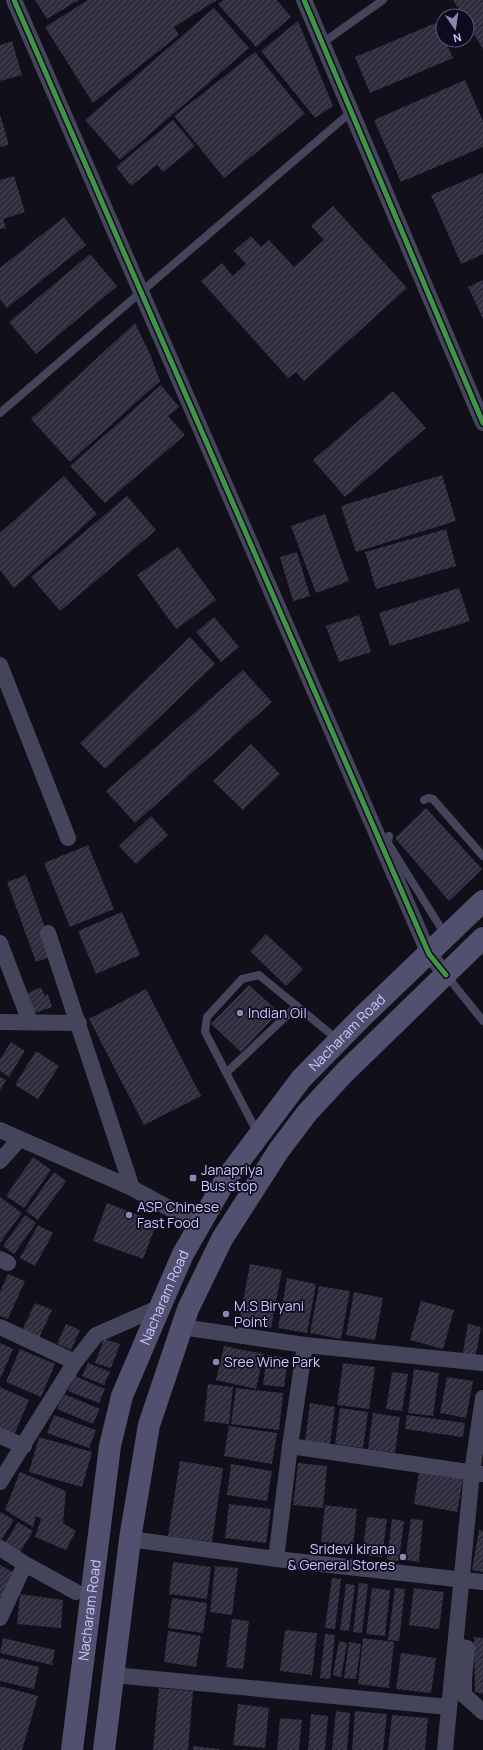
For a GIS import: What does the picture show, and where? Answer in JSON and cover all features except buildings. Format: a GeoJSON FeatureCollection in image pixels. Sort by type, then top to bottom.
{"type":"FeatureCollection","features":[{"type":"Feature","properties":{"kind":"main road","name":"Nacharam Road"},"geometry":{"type":"LineString","coordinates":[[72,1750],[110,1446],[122,1396],[183,1254],[226,1179],[258,1134],[301,1079],[483,901]]}},
{"type":"Feature","properties":{"kind":"main road","name":"Nacharam Road"},"geometry":{"type":"LineString","coordinates":[[104,1750],[130,1539],[149,1424],[188,1309],[222,1239],[279,1150],[307,1113],[344,1073],[483,938]]}},
{"type":"Feature","properties":{"kind":"street"},"geometry":{"type":"LineString","coordinates":[[14,0],[429,954],[446,975]]}},
{"type":"Feature","properties":{"kind":"street"},"geometry":{"type":"LineString","coordinates":[[304,0],[321,44],[483,423]]}},
{"type":"Feature","properties":{"kind":"street"},"geometry":{"type":"LineString","coordinates":[[0,665],[68,838]]}},
{"type":"Feature","properties":{"kind":"street"},"geometry":{"type":"LineString","coordinates":[[48,933],[79,1023],[132,1188]]}},
{"type":"Feature","properties":{"kind":"street"},"geometry":{"type":"LineString","coordinates":[[0,943],[30,1022]]}},
{"type":"Feature","properties":{"kind":"street"},"geometry":{"type":"LineString","coordinates":[[0,1022],[79,1023]]}},
{"type":"Feature","properties":{"kind":"street"},"geometry":{"type":"LineString","coordinates":[[0,1130],[19,1140],[132,1188],[200,1225]]}},
{"type":"Feature","properties":{"kind":"street"},"geometry":{"type":"LineString","coordinates":[[0,1161],[19,1140]]}},
{"type":"Feature","properties":{"kind":"street"},"geometry":{"type":"LineString","coordinates":[[0,1482],[24,1446],[75,1362],[96,1336],[160,1307]]}},
{"type":"Feature","properties":{"kind":"street"},"geometry":{"type":"LineString","coordinates":[[0,1327],[75,1362]]}},
{"type":"Feature","properties":{"kind":"street"},"geometry":{"type":"LineString","coordinates":[[181,1327],[305,1345],[483,1363]]}},
{"type":"Feature","properties":{"kind":"street"},"geometry":{"type":"LineString","coordinates":[[276,1559],[290,1446],[305,1345]]}},
{"type":"Feature","properties":{"kind":"street"},"geometry":{"type":"LineString","coordinates":[[483,1398],[477,1473],[461,1580],[455,1646],[458,1678],[464,1695],[483,1712]]}},
{"type":"Feature","properties":{"kind":"street"},"geometry":{"type":"LineString","coordinates":[[0,1436],[24,1446]]}},
{"type":"Feature","properties":{"kind":"street"},"geometry":{"type":"LineString","coordinates":[[290,1446],[477,1473]]}},
{"type":"Feature","properties":{"kind":"street"},"geometry":{"type":"LineString","coordinates":[[130,1539],[276,1559],[483,1582]]}},
{"type":"Feature","properties":{"kind":"street"},"geometry":{"type":"LineString","coordinates":[[0,1548],[25,1564],[76,1592]]}},
{"type":"Feature","properties":{"kind":"street"},"geometry":{"type":"LineString","coordinates":[[0,1618],[25,1564]]}},
{"type":"Feature","properties":{"kind":"street"},"geometry":{"type":"LineString","coordinates":[[114,1675],[449,1707]]}},
{"type":"Feature","properties":{"kind":"street"},"geometry":{"type":"LineString","coordinates":[[445,1750],[449,1707],[458,1678]]}},
{"type":"Feature","properties":{"kind":"lane"},"geometry":{"type":"LineString","coordinates":[[321,44],[383,0]]}},
{"type":"Feature","properties":{"kind":"lane"},"geometry":{"type":"LineString","coordinates":[[0,413],[351,112]]}},
{"type":"Feature","properties":{"kind":"lane"},"geometry":{"type":"LineString","coordinates":[[424,800],[428,798],[433,799],[483,856]]}},
{"type":"Feature","properties":{"kind":"lane"},"geometry":{"type":"LineString","coordinates":[[389,836],[388,843],[447,937]]}},
{"type":"Feature","properties":{"kind":"lane"},"geometry":{"type":"LineString","coordinates":[[258,1134],[205,1032],[207,1017],[242,979],[259,975],[339,1041]]}},
{"type":"Feature","properties":{"kind":"lane"},"geometry":{"type":"LineString","coordinates":[[446,975],[483,1021]]}},
{"type":"Feature","properties":{"kind":"lane"},"geometry":{"type":"LineString","coordinates":[[226,1073],[297,1006]]}},
{"type":"Feature","properties":{"kind":"cycle path"},"geometry":{"type":"LineString","coordinates":[[14,0],[429,954],[446,975]]}},
{"type":"Feature","properties":{"kind":"cycle path"},"geometry":{"type":"LineString","coordinates":[[304,0],[483,423]]}},
{"type":"Feature","properties":{"kind":"place","name":"Indian Oil"},"geometry":{"type":"Point","coordinates":[240,1013]}},
{"type":"Feature","properties":{"kind":"place","name":"Janapriya Bus stop"},"geometry":{"type":"Point","coordinates":[193,1178]}},
{"type":"Feature","properties":{"kind":"place","name":"ASP Chinese Fast Food"},"geometry":{"type":"Point","coordinates":[129,1215]}},
{"type":"Feature","properties":{"kind":"place","name":"M.S Biryani Point"},"geometry":{"type":"Point","coordinates":[226,1314]}},
{"type":"Feature","properties":{"kind":"place","name":"Sree Wine Park"},"geometry":{"type":"Point","coordinates":[216,1362]}},
{"type":"Feature","properties":{"kind":"place","name":"Sridevi kirana & General Stores"},"geometry":{"type":"Point","coordinates":[403,1557]}}]}
